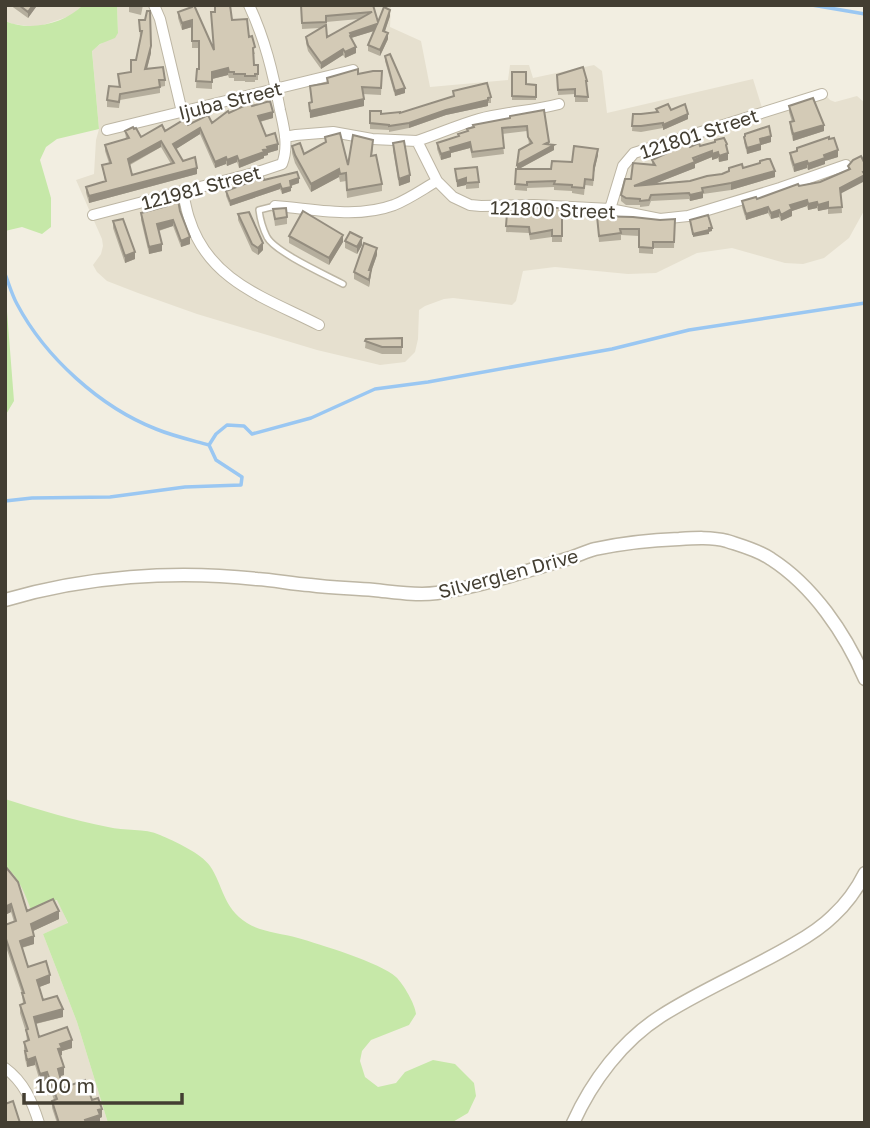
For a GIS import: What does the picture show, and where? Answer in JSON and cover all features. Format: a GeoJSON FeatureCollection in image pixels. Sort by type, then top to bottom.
{"type":"FeatureCollection","features":[{"type":"Feature","properties":{"kind":"street"},"geometry":{"type":"LineString","coordinates":[[154,5],[160,19],[182,112]]}},
{"type":"Feature","properties":{"kind":"street"},"geometry":{"type":"LineString","coordinates":[[248,5],[265,43],[285,137],[340,132],[372,139],[417,141],[478,119],[559,104]]}},
{"type":"Feature","properties":{"kind":"street","name":"Ijuba Street"},"geometry":{"type":"LineString","coordinates":[[107,130],[353,70]]}},
{"type":"Feature","properties":{"kind":"street","name":"121801 Street"},"geometry":{"type":"LineString","coordinates":[[610,209],[623,166],[639,150],[822,94]]}},
{"type":"Feature","properties":{"kind":"street","name":"121981 Street"},"geometry":{"type":"LineString","coordinates":[[93,215],[276,167],[283,162],[285,137]]}},
{"type":"Feature","properties":{"kind":"street","name":"121800 Street"},"geometry":{"type":"LineString","coordinates":[[417,141],[437,181],[453,197],[470,205],[610,209],[651,218],[688,216],[846,165]]}},
{"type":"Feature","properties":{"kind":"street"},"geometry":{"type":"LineString","coordinates":[[275,206],[359,213],[379,210],[397,204],[437,181]]}},
{"type":"Feature","properties":{"kind":"street"},"geometry":{"type":"LineString","coordinates":[[183,191],[189,218],[197,236],[217,266],[250,291],[319,326]]}},
{"type":"Feature","properties":{"kind":"street","name":"Silverglen Drive"},"geometry":{"type":"LineString","coordinates":[[5,600],[76,584],[128,577],[173,575],[229,576],[312,586],[433,593],[470,587],[593,550],[635,541],[697,538],[723,540],[750,548],[769,558],[795,578],[836,626],[865,679]]}},
{"type":"Feature","properties":{"kind":"street"},"geometry":{"type":"LineString","coordinates":[[573,1123],[600,1076],[636,1035],[659,1017],[809,936],[836,914],[865,873]]}},
{"type":"Feature","properties":{"kind":"street"},"geometry":{"type":"LineString","coordinates":[[5,1068],[15,1075],[24,1087],[39,1123]]}},
{"type":"Feature","properties":{"kind":"lane"},"geometry":{"type":"LineString","coordinates":[[275,206],[259,209],[270,241],[343,284]]}},
{"type":"Feature","properties":{"kind":"shaded area"},"geometry":{"type":"Polygon","coordinates":[[[5,5],[83,5],[73,15],[37,27],[5,21],[5,5]]]}},
{"type":"Feature","properties":{"kind":"shaded area"},"geometry":{"type":"Polygon","coordinates":[[[117,5],[391,5],[390,27],[421,41],[430,87],[508,80],[510,65],[529,65],[533,78],[594,65],[602,71],[607,113],[753,79],[763,111],[823,92],[835,102],[857,96],[865,103],[865,209],[849,238],[824,258],[803,264],[785,263],[732,248],[697,253],[656,273],[628,274],[555,267],[523,271],[516,301],[512,305],[453,298],[419,310],[415,352],[405,362],[380,365],[317,350],[197,314],[107,281],[97,272],[93,265],[101,254],[102,239],[76,180],[94,174],[99,129],[92,50],[118,32],[117,5]]]}},
{"type":"Feature","properties":{"kind":"shaded area"},"geometry":{"type":"Polygon","coordinates":[[[5,866],[10,868],[24,889],[31,910],[58,900],[68,924],[43,934],[77,1022],[108,1123],[5,1123],[5,866]]]}},
{"type":"Feature","properties":{"kind":"green space"},"geometry":{"type":"Polygon","coordinates":[[[83,5],[117,5],[118,33],[115,38],[100,44],[92,51],[99,129],[57,139],[46,147],[40,160],[51,198],[51,227],[42,234],[22,227],[5,231],[5,21],[25,26],[46,24],[66,17],[83,5]]]}},
{"type":"Feature","properties":{"kind":"green space"},"geometry":{"type":"Polygon","coordinates":[[[5,286],[14,401],[5,416],[5,286]]]}},
{"type":"Feature","properties":{"kind":"green space"},"geometry":{"type":"Polygon","coordinates":[[[5,799],[82,821],[114,828],[148,831],[166,838],[206,861],[228,903],[247,923],[334,949],[364,960],[396,977],[406,990],[416,1014],[409,1025],[371,1040],[362,1051],[360,1061],[365,1077],[378,1087],[396,1083],[405,1072],[433,1060],[455,1064],[474,1083],[476,1096],[468,1113],[451,1123],[108,1123],[77,1022],[43,934],[68,923],[57,900],[31,910],[18,881],[5,866],[5,799]]]}},
{"type":"Feature","properties":{"kind":"building"},"geometry":{"type":"Polygon","coordinates":[[[19,5],[33,5],[28,12],[19,5]]]}},
{"type":"Feature","properties":{"kind":"building"},"geometry":{"type":"Polygon","coordinates":[[[192,5],[214,50],[211,12],[215,12],[215,5],[230,5],[232,20],[247,19],[249,37],[252,36],[255,47],[254,65],[258,65],[258,74],[234,74],[229,72],[228,68],[212,72],[212,82],[196,81],[199,41],[192,41],[192,20],[182,23],[178,12],[192,5]]]}},
{"type":"Feature","properties":{"kind":"building"},"geometry":{"type":"Polygon","coordinates":[[[301,5],[373,5],[378,22],[384,7],[390,10],[383,31],[388,33],[380,50],[368,45],[377,24],[350,33],[356,47],[345,52],[343,49],[321,63],[308,45],[306,37],[326,25],[327,37],[372,12],[326,16],[326,22],[302,23],[301,5]]]}},
{"type":"Feature","properties":{"kind":"building"},"geometry":{"type":"Polygon","coordinates":[[[147,11],[150,11],[151,46],[145,69],[163,67],[165,80],[159,80],[160,87],[120,94],[119,102],[107,100],[109,86],[120,87],[118,74],[131,72],[131,60],[136,60],[142,31],[139,20],[145,20],[147,11]]]}},
{"type":"Feature","properties":{"kind":"building"},"geometry":{"type":"Polygon","coordinates":[[[390,54],[405,88],[395,91],[385,56],[390,54]]]}},
{"type":"Feature","properties":{"kind":"building"},"geometry":{"type":"Polygon","coordinates":[[[583,67],[588,97],[575,96],[575,89],[558,90],[557,75],[583,67]]]}},
{"type":"Feature","properties":{"kind":"building"},"geometry":{"type":"Polygon","coordinates":[[[358,69],[358,74],[382,71],[381,88],[362,87],[364,99],[310,111],[310,86],[328,83],[327,78],[358,69]]]}},
{"type":"Feature","properties":{"kind":"building"},"geometry":{"type":"Polygon","coordinates":[[[512,72],[526,72],[526,84],[536,85],[536,97],[512,96],[512,72]]]}},
{"type":"Feature","properties":{"kind":"building"},"geometry":{"type":"Polygon","coordinates":[[[487,83],[491,97],[488,100],[446,110],[409,123],[389,126],[370,123],[370,111],[381,111],[381,114],[400,113],[454,96],[453,91],[487,83]]]}},
{"type":"Feature","properties":{"kind":"building"},"geometry":{"type":"Polygon","coordinates":[[[813,98],[824,125],[793,134],[790,122],[794,121],[789,106],[813,98]]]}},
{"type":"Feature","properties":{"kind":"building"},"geometry":{"type":"Polygon","coordinates":[[[270,101],[273,112],[258,116],[266,136],[275,133],[278,144],[267,147],[264,152],[239,161],[237,156],[215,162],[200,128],[173,144],[183,161],[195,157],[197,168],[89,196],[86,187],[106,181],[102,165],[111,163],[105,145],[129,138],[125,131],[136,128],[141,137],[162,125],[165,131],[185,119],[188,125],[208,115],[212,123],[228,111],[229,113],[250,103],[252,106],[270,101]],[[161,141],[128,159],[132,175],[174,163],[161,141]]]}},
{"type":"Feature","properties":{"kind":"building"},"geometry":{"type":"Polygon","coordinates":[[[668,104],[671,110],[685,104],[688,114],[663,125],[632,126],[633,114],[658,112],[656,109],[668,104]]]}},
{"type":"Feature","properties":{"kind":"building"},"geometry":{"type":"Polygon","coordinates":[[[544,110],[549,142],[545,144],[554,145],[517,165],[519,150],[532,143],[528,137],[527,126],[502,128],[504,148],[472,152],[470,142],[450,148],[451,151],[441,154],[437,143],[459,136],[458,134],[474,127],[473,125],[544,110]]]}},
{"type":"Feature","properties":{"kind":"building"},"geometry":{"type":"Polygon","coordinates":[[[769,126],[771,136],[760,139],[761,144],[747,148],[745,134],[769,126]]]}},
{"type":"Feature","properties":{"kind":"building"},"geometry":{"type":"Polygon","coordinates":[[[340,133],[348,165],[353,135],[373,140],[371,156],[376,155],[382,184],[347,190],[346,173],[340,174],[339,169],[311,184],[292,146],[300,143],[304,154],[326,142],[325,137],[340,133]]]}},
{"type":"Feature","properties":{"kind":"building"},"geometry":{"type":"Polygon","coordinates":[[[829,137],[834,138],[838,150],[808,164],[807,161],[794,165],[790,153],[829,137]]]}},
{"type":"Feature","properties":{"kind":"building"},"geometry":{"type":"Polygon","coordinates":[[[724,138],[728,153],[719,156],[718,152],[712,154],[712,151],[693,158],[695,162],[634,186],[690,181],[767,159],[770,159],[775,171],[702,188],[703,192],[690,195],[651,195],[649,200],[640,201],[621,195],[625,179],[631,179],[633,163],[655,165],[652,160],[688,143],[690,147],[699,143],[700,146],[724,138]]]}},
{"type":"Feature","properties":{"kind":"building"},"geometry":{"type":"Polygon","coordinates":[[[404,141],[410,175],[399,179],[393,143],[404,141]]]}},
{"type":"Feature","properties":{"kind":"building"},"geometry":{"type":"Polygon","coordinates":[[[574,146],[598,149],[593,180],[585,179],[584,188],[554,184],[555,181],[515,184],[516,169],[551,169],[552,161],[572,162],[574,146]]]}},
{"type":"Feature","properties":{"kind":"building"},"geometry":{"type":"Polygon","coordinates":[[[861,156],[865,164],[865,175],[840,188],[842,207],[828,208],[828,202],[808,204],[807,200],[790,205],[792,209],[781,215],[779,210],[771,213],[768,207],[746,214],[742,201],[756,197],[757,199],[798,184],[820,182],[850,169],[848,166],[853,160],[861,156]]]}},
{"type":"Feature","properties":{"kind":"building"},"geometry":{"type":"Polygon","coordinates":[[[477,167],[479,182],[466,183],[466,178],[457,181],[455,169],[477,167]]]}},
{"type":"Feature","properties":{"kind":"building"},"geometry":{"type":"Polygon","coordinates":[[[297,172],[299,178],[290,181],[291,187],[282,189],[280,184],[230,201],[226,191],[263,177],[264,180],[297,172]]]}},
{"type":"Feature","properties":{"kind":"building"},"geometry":{"type":"Polygon","coordinates":[[[178,200],[190,237],[181,241],[173,220],[157,224],[162,244],[149,247],[141,213],[178,200]]]}},
{"type":"Feature","properties":{"kind":"building"},"geometry":{"type":"Polygon","coordinates":[[[286,208],[287,217],[275,219],[273,209],[286,208]]]}},
{"type":"Feature","properties":{"kind":"building"},"geometry":{"type":"Polygon","coordinates":[[[534,208],[562,208],[562,236],[552,236],[552,230],[530,234],[529,227],[506,226],[507,213],[535,214],[534,208]]]}},
{"type":"Feature","properties":{"kind":"building"},"geometry":{"type":"Polygon","coordinates":[[[303,211],[343,235],[329,258],[289,236],[303,211]]]}},
{"type":"Feature","properties":{"kind":"building"},"geometry":{"type":"Polygon","coordinates":[[[249,212],[263,243],[258,248],[252,244],[238,214],[249,212]]]}},
{"type":"Feature","properties":{"kind":"building"},"geometry":{"type":"Polygon","coordinates":[[[708,215],[712,228],[693,234],[690,220],[708,215]]]}},
{"type":"Feature","properties":{"kind":"building"},"geometry":{"type":"Polygon","coordinates":[[[597,216],[675,219],[674,242],[653,242],[653,248],[639,247],[639,229],[620,229],[621,233],[599,236],[597,216]]]}},
{"type":"Feature","properties":{"kind":"building"},"geometry":{"type":"Polygon","coordinates":[[[123,219],[135,252],[125,256],[113,221],[123,219]]]}},
{"type":"Feature","properties":{"kind":"building"},"geometry":{"type":"Polygon","coordinates":[[[350,232],[362,238],[357,247],[345,241],[350,232]]]}},
{"type":"Feature","properties":{"kind":"building"},"geometry":{"type":"Polygon","coordinates":[[[364,243],[377,248],[369,270],[369,280],[354,272],[364,243]]]}},
{"type":"Feature","properties":{"kind":"building"},"geometry":{"type":"Polygon","coordinates":[[[402,338],[402,347],[382,347],[365,341],[366,339],[402,338]]]}},
{"type":"Feature","properties":{"kind":"building"},"geometry":{"type":"Polygon","coordinates":[[[5,866],[18,882],[27,911],[53,899],[59,911],[31,924],[34,936],[20,941],[28,967],[46,961],[50,975],[37,980],[43,1000],[57,996],[63,1009],[34,1017],[39,1037],[67,1027],[72,1040],[60,1044],[62,1048],[58,1049],[64,1067],[58,1069],[63,1088],[85,1080],[92,1100],[98,1098],[102,1109],[98,1110],[100,1115],[85,1120],[86,1123],[59,1123],[52,1101],[57,1099],[47,1072],[40,1074],[35,1057],[27,1060],[24,1042],[29,1040],[28,1029],[20,1005],[25,1003],[24,993],[5,936],[5,925],[16,921],[11,904],[5,907],[5,866]]]}},
{"type":"Feature","properties":{"kind":"building"},"geometry":{"type":"Polygon","coordinates":[[[13,1101],[20,1123],[5,1123],[5,1104],[13,1101]]]}},
{"type":"Feature","properties":{"kind":"waterway"},"geometry":{"type":"LineString","coordinates":[[812,5],[865,14]]}},
{"type":"Feature","properties":{"kind":"waterway"},"geometry":{"type":"LineString","coordinates":[[5,274],[15,301],[43,343],[95,394],[115,408],[156,429],[209,445]]}},
{"type":"Feature","properties":{"kind":"waterway"},"geometry":{"type":"LineString","coordinates":[[5,501],[110,497],[185,487],[241,485],[242,477],[216,460],[209,445],[216,434],[227,425],[244,426],[252,434],[311,418],[375,389],[612,349],[689,330],[865,303]]}}]}
